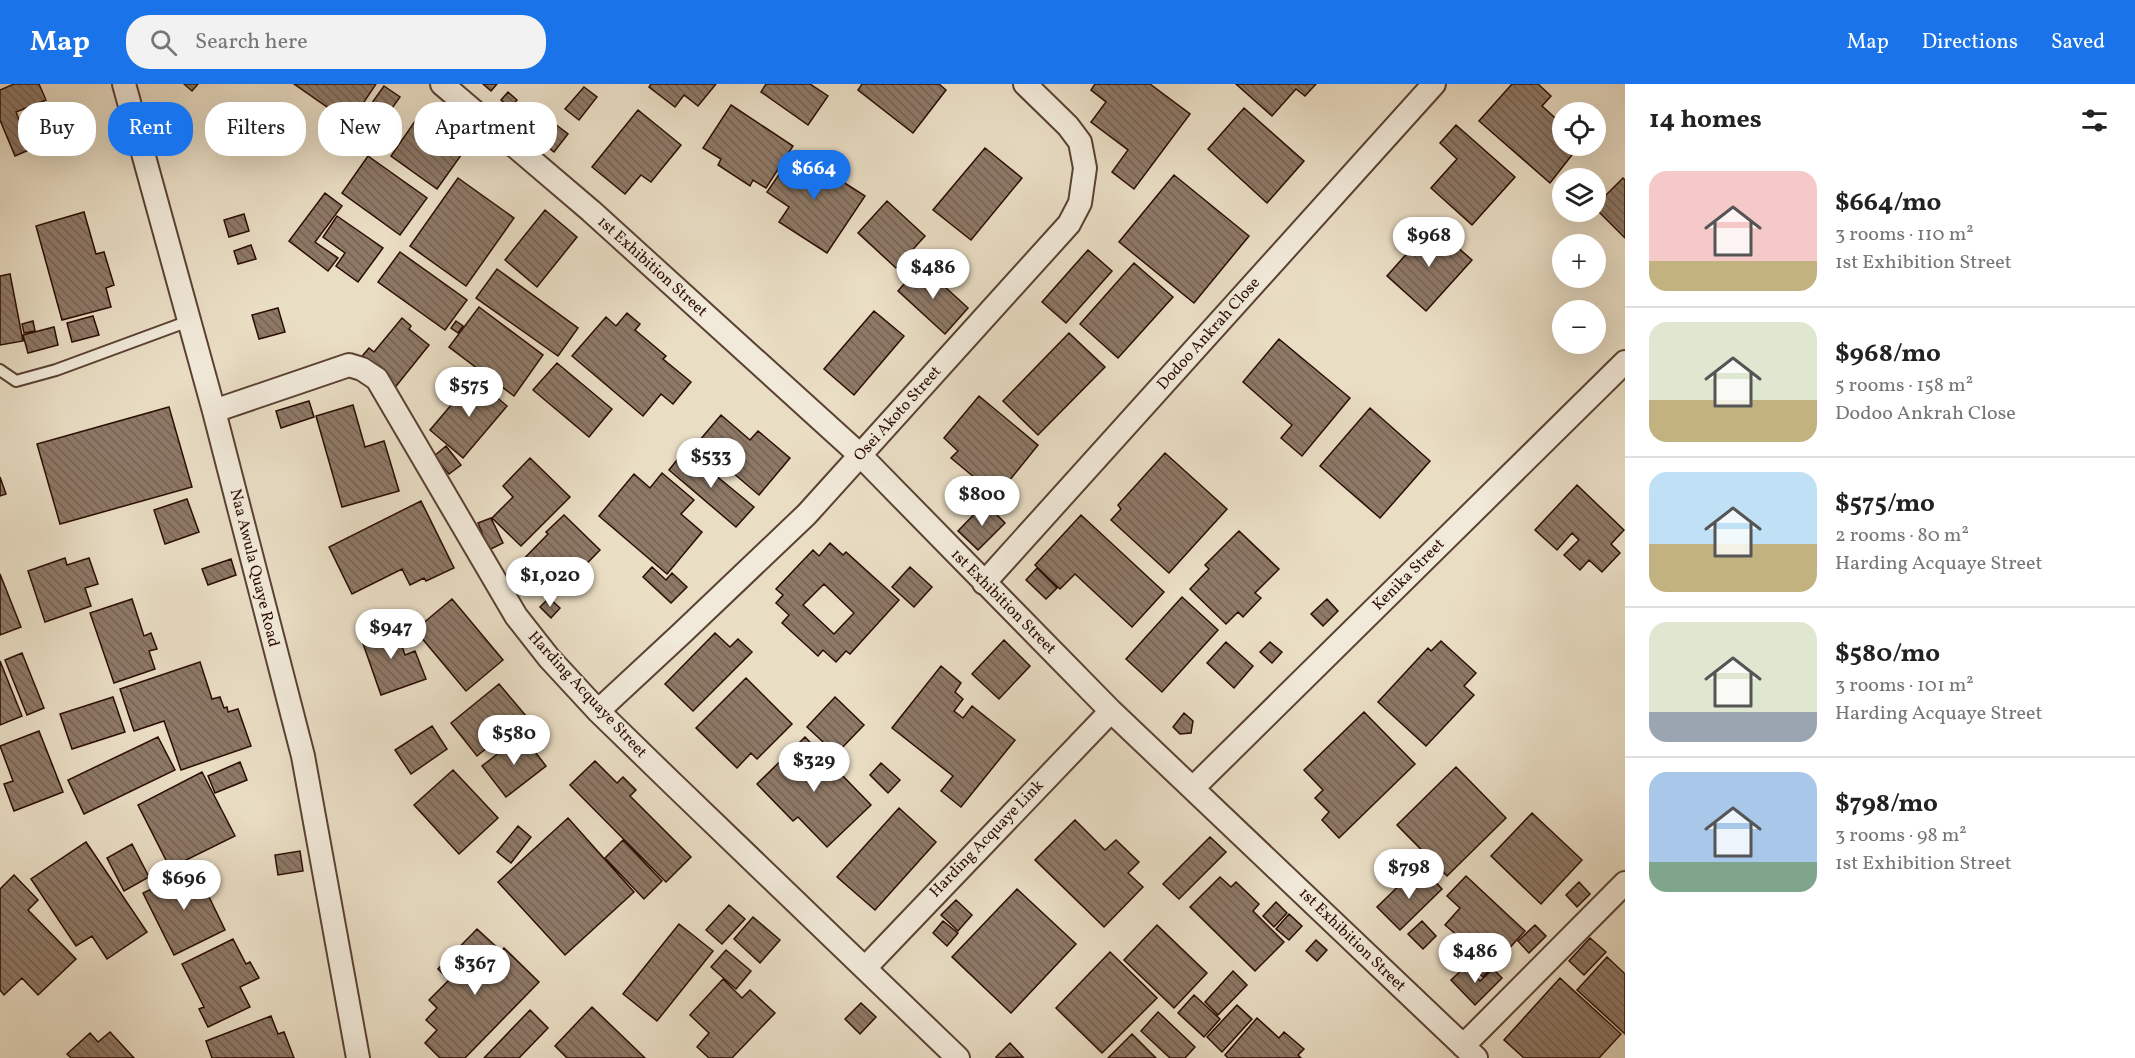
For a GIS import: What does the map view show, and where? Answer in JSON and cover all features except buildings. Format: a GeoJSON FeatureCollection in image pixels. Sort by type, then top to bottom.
{"type":"FeatureCollection","features":[{"type":"Feature","properties":{"kind":"street","name":"Naa Awula Quaye Road"},"geometry":{"type":"LineString","coordinates":[[124,84],[214,411],[303,756],[358,1058]]}},
{"type":"Feature","properties":{"kind":"street","name":"1st Exhibition Street"},"geometry":{"type":"LineString","coordinates":[[442,84],[591,211],[861,456],[1111,711],[1469,1052]]}},
{"type":"Feature","properties":{"kind":"street","name":"Osei Akoto Street"},"geometry":{"type":"LineString","coordinates":[[598,711],[807,514],[1068,224],[1080,203],[1085,168],[1080,142],[1068,126],[1025,84]]}},
{"type":"Feature","properties":{"kind":"street","name":"Dodoo Ankrah Close"},"geometry":{"type":"LineString","coordinates":[[984,583],[1434,84]]}},
{"type":"Feature","properties":{"kind":"street","name":"Kenika Street"},"geometry":{"type":"LineString","coordinates":[[1193,788],[1625,363]]}},
{"type":"Feature","properties":{"kind":"street","name":"Harding Acquaye Street"},"geometry":{"type":"LineString","coordinates":[[214,411],[349,365],[362,369],[377,379],[516,616],[549,658],[598,711],[958,1058]]}},
{"type":"Feature","properties":{"kind":"street","name":"Harding Acquaye Link"},"geometry":{"type":"LineString","coordinates":[[865,968],[1111,711]]}},
{"type":"Feature","properties":{"kind":"street"},"geometry":{"type":"LineString","coordinates":[[1469,1052],[1625,883]]}},
{"type":"Feature","properties":{"kind":"lane"},"geometry":{"type":"LineString","coordinates":[[0,370],[16,381],[56,370],[189,321]]}}]}
